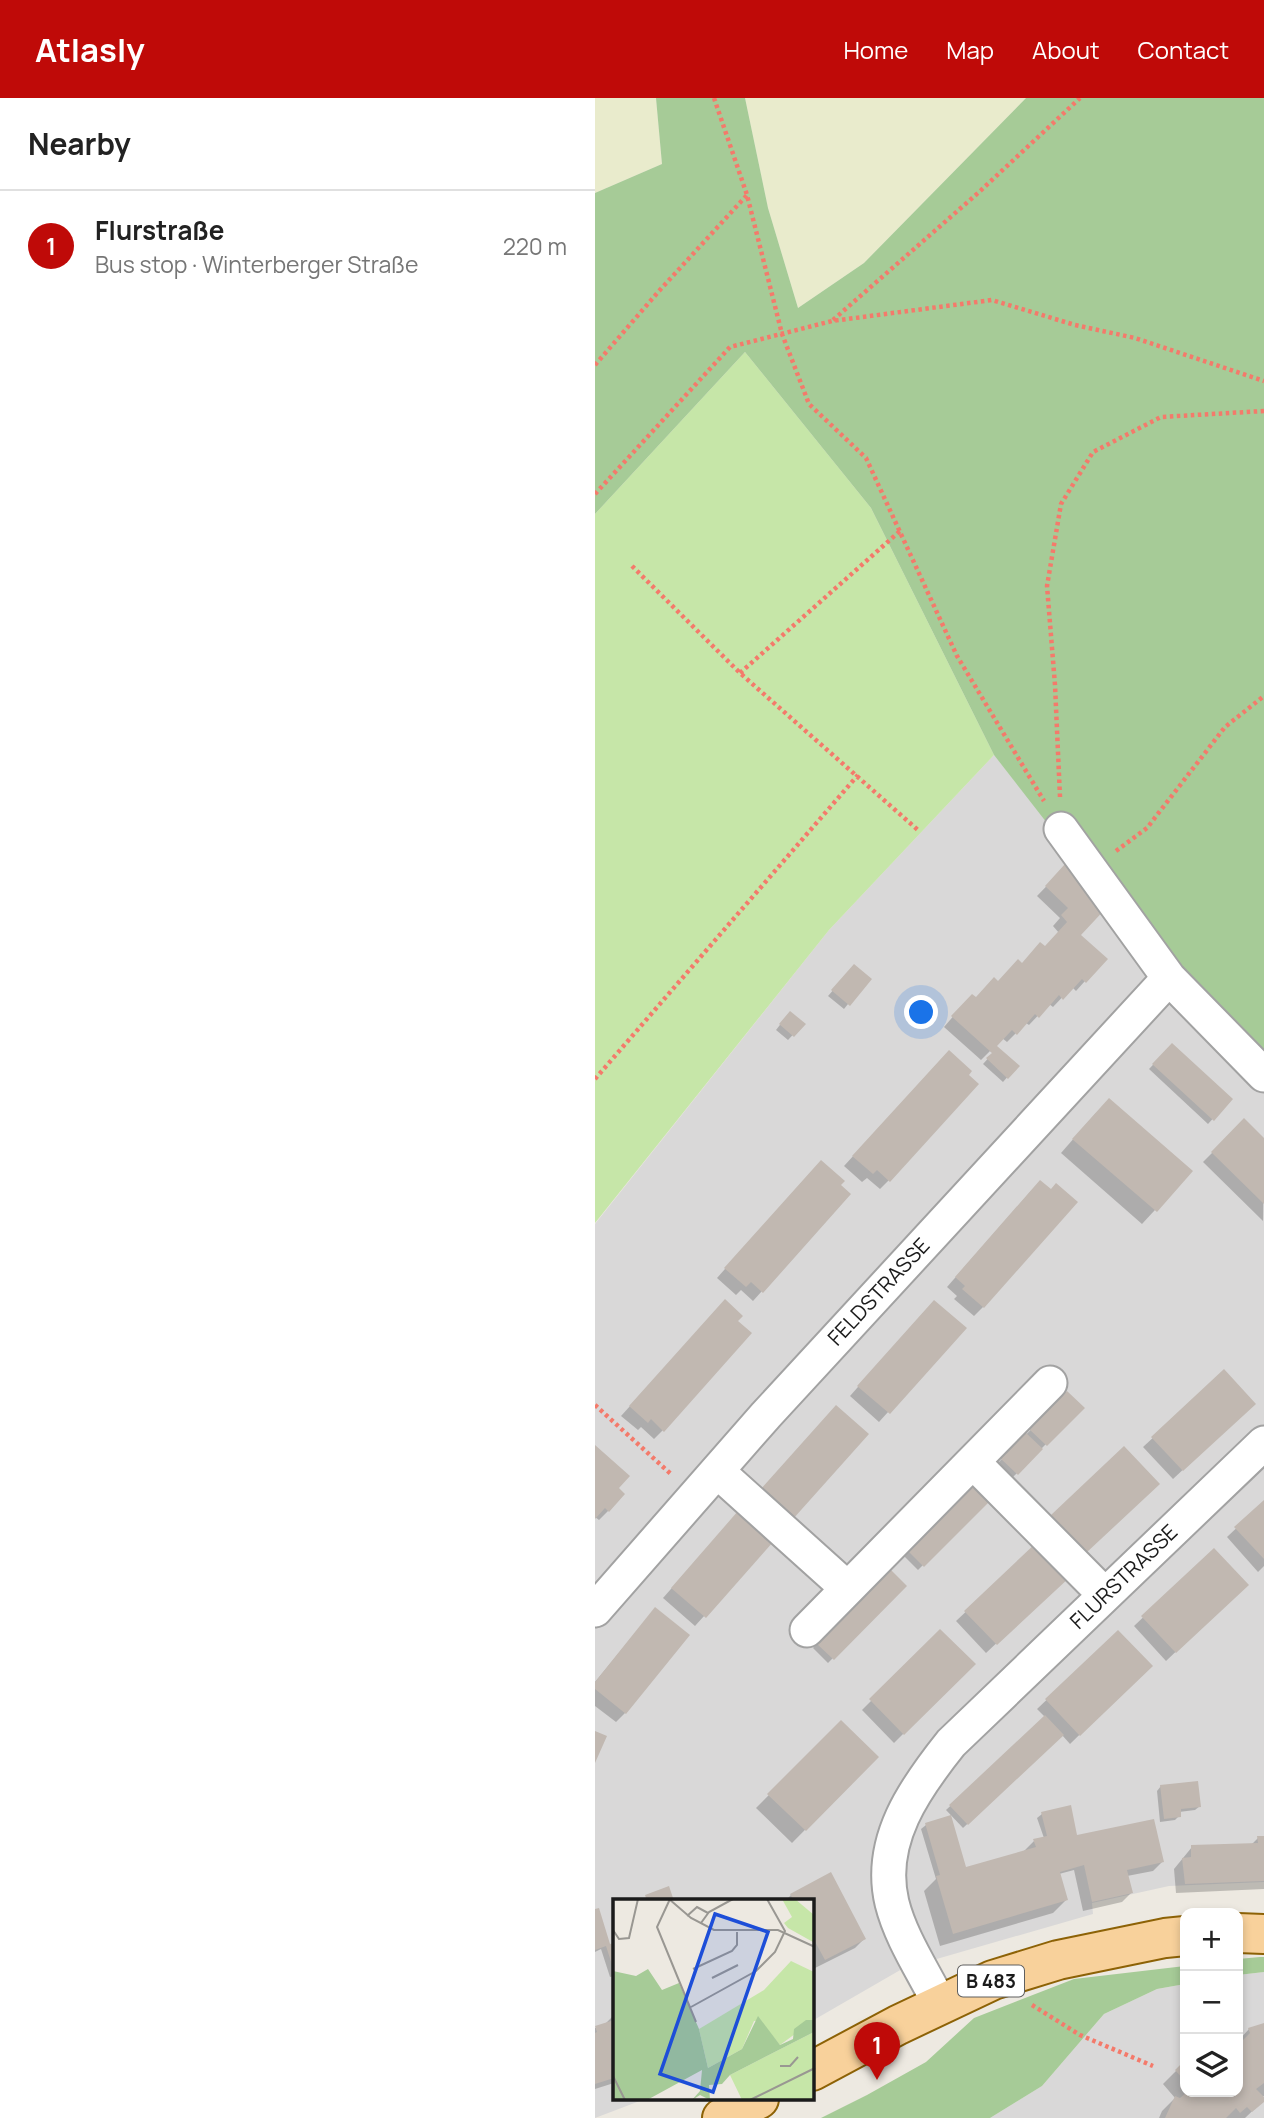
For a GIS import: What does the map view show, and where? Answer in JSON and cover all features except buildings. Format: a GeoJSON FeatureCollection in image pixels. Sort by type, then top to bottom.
{"type":"FeatureCollection","features":[{"type":"Feature","properties":{"kind":"main road"},"geometry":{"type":"LineString","coordinates":[[1243,1933],[1264,1934]]}},
{"type":"Feature","properties":{"kind":"main road","name":"B 483"},"geometry":{"type":"LineString","coordinates":[[814,2070],[993,1980],[1058,1960],[1180,1937]]}},
{"type":"Feature","properties":{"kind":"main road"},"geometry":{"type":"LineString","coordinates":[[722,2118],[757,2100]]}},
{"type":"Feature","properties":{"kind":"street"},"geometry":{"type":"LineString","coordinates":[[1061,829],[1168,978],[1264,1075]]}},
{"type":"Feature","properties":{"kind":"street","name":"FELDSTRASSE"},"geometry":{"type":"LineString","coordinates":[[595,1610],[785,1394],[1168,978]]}},
{"type":"Feature","properties":{"kind":"street"},"geometry":{"type":"LineString","coordinates":[[807,1630],[1050,1383]]}},
{"type":"Feature","properties":{"kind":"street","name":"FLURSTRASSE"},"geometry":{"type":"LineString","coordinates":[[940,2005],[903,1932],[892,1902],[888,1861],[895,1831],[926,1774],[951,1743],[1264,1443]]}},
{"type":"Feature","properties":{"kind":"street"},"geometry":{"type":"LineString","coordinates":[[973,1462],[1105,1595]]}},
{"type":"Feature","properties":{"kind":"street"},"geometry":{"type":"LineString","coordinates":[[717,1471],[847,1588]]}},
{"type":"Feature","properties":{"kind":"path"},"geometry":{"type":"LineString","coordinates":[[714,98],[747,195],[782,334],[809,404],[866,457],[957,656],[1061,829]]}},
{"type":"Feature","properties":{"kind":"path"},"geometry":{"type":"LineString","coordinates":[[832,321],[978,193],[1080,98]]}},
{"type":"Feature","properties":{"kind":"path"},"geometry":{"type":"LineString","coordinates":[[595,365],[747,195]]}},
{"type":"Feature","properties":{"kind":"path"},"geometry":{"type":"LineString","coordinates":[[595,494],[730,347],[832,321],[992,300],[1075,325],[1135,338],[1264,381]]}},
{"type":"Feature","properties":{"kind":"path"},"geometry":{"type":"LineString","coordinates":[[1061,829],[1055,685],[1047,586],[1061,505],[1093,452],[1161,416],[1264,411]]}},
{"type":"Feature","properties":{"kind":"path"},"geometry":{"type":"LineString","coordinates":[[740,673],[900,531]]}},
{"type":"Feature","properties":{"kind":"path"},"geometry":{"type":"LineString","coordinates":[[632,566],[740,673],[919,831]]}},
{"type":"Feature","properties":{"kind":"path"},"geometry":{"type":"LineString","coordinates":[[1091,869],[1147,828],[1225,727],[1264,696]]}},
{"type":"Feature","properties":{"kind":"path"},"geometry":{"type":"LineString","coordinates":[[595,1079],[858,775]]}},
{"type":"Feature","properties":{"kind":"path"},"geometry":{"type":"LineString","coordinates":[[595,1405],[695,1497]]}},
{"type":"Feature","properties":{"kind":"path"},"geometry":{"type":"LineString","coordinates":[[993,1980],[1080,2035],[1153,2066]]}},
{"type":"Feature","properties":{"kind":"shaded area"},"geometry":{"type":"Polygon","coordinates":[[[994,755],[1054,830],[1264,1057],[1264,1882],[1169,1886],[1092,1903],[1093,1914],[902,1969],[814,2020],[814,1899],[613,1899],[613,2100],[642,2100],[595,2118],[595,1224],[829,930],[994,755]]]}},
{"type":"Feature","properties":{"kind":"shaded area"},"geometry":{"type":"Polygon","coordinates":[[[1264,1972],[1264,2118],[990,2118],[1042,2086],[1104,2014],[1157,1989],[1180,1985],[1180,2097],[1243,2097],[1243,1974],[1264,1972]]]}},
{"type":"Feature","properties":{"kind":"green space"},"geometry":{"type":"Polygon","coordinates":[[[595,98],[656,98],[662,164],[595,193],[595,98]]]}},
{"type":"Feature","properties":{"kind":"green space"},"geometry":{"type":"Polygon","coordinates":[[[656,98],[745,98],[768,208],[798,308],[864,263],[1026,98],[1264,98],[1264,1069],[1160,968],[994,755],[871,508],[745,352],[595,514],[595,193],[662,164],[656,98]]]}},
{"type":"Feature","properties":{"kind":"green space"},"geometry":{"type":"Polygon","coordinates":[[[745,98],[1026,98],[864,263],[798,308],[768,208],[745,98]]]}},
{"type":"Feature","properties":{"kind":"green space"},"geometry":{"type":"Polygon","coordinates":[[[745,352],[871,508],[994,755],[829,930],[595,1223],[595,514],[745,352]]]}},
{"type":"Feature","properties":{"kind":"green space"},"geometry":{"type":"Polygon","coordinates":[[[1264,1957],[1264,1972],[1243,1974],[1243,1959],[1264,1957]]]}},
{"type":"Feature","properties":{"kind":"green space"},"geometry":{"type":"Polygon","coordinates":[[[1180,1967],[1180,1985],[1157,1989],[1104,2014],[1042,2086],[990,2118],[821,2118],[926,2062],[974,2018],[1074,1979],[1180,1967]]]}},
{"type":"Feature","properties":{"kind":"place","name":"Flurstraße"},"geometry":{"type":"Point","coordinates":[877,2080]}}]}
